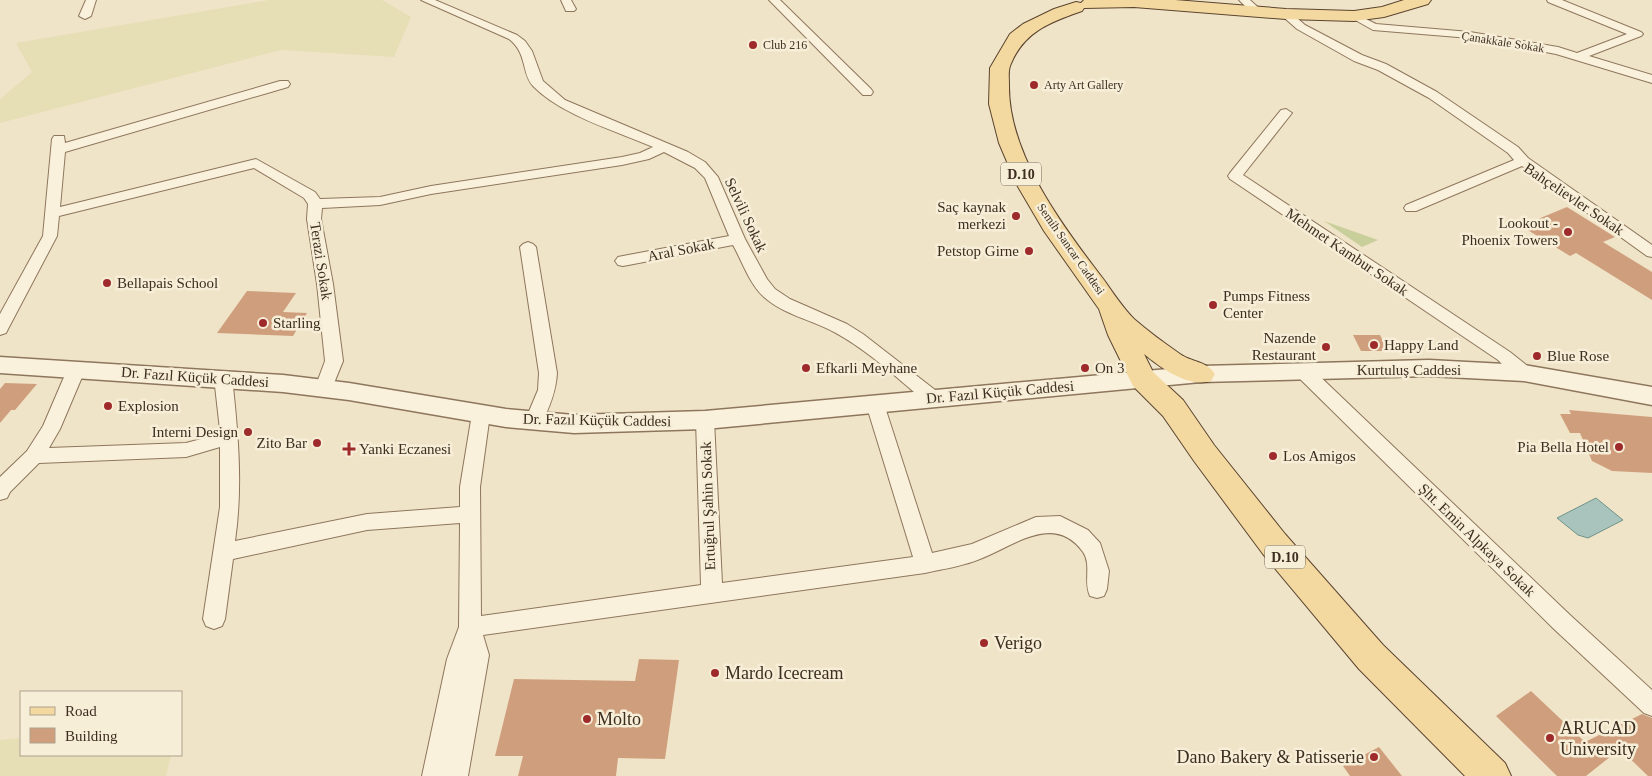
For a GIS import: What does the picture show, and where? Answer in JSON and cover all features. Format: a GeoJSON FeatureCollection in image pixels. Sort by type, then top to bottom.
{"type":"FeatureCollection","features":[{"type":"Feature","properties":{"kind":"main road","name":"Semih Sancar Caddesi"},"geometry":{"type":"LineString","coordinates":[[1029,28],[1037,16],[1057,0],[1062,4],[1147,1],[1250,5],[1286,14],[1354,16],[1384,12],[1422,0]]}},
{"type":"Feature","properties":{"kind":"main road","name":"Semih Sancar Caddesi"},"geometry":{"type":"LineString","coordinates":[[1085,4],[1043,19],[1029,28],[1016,38],[1002,62],[997,90],[1010,150],[1036,202],[1118,316],[1154,378],[1204,453],[1274,544],[1371,657],[1484,772]]}},
{"type":"Feature","properties":{"kind":"main road"},"geometry":{"type":"LineString","coordinates":[[1118,316],[1172,362],[1201,374]]}},
{"type":"Feature","properties":{"kind":"street"},"geometry":{"type":"LineString","coordinates":[[85,16],[90,0]]}},
{"type":"Feature","properties":{"kind":"street","name":"Selvili Sokak"},"geometry":{"type":"LineString","coordinates":[[426,0],[513,37],[521,43],[526,51],[537,83],[561,103],[684,155],[700,165],[711,178],[738,239],[760,281],[769,293],[784,304],[841,328],[870,347],[933,398]]}},
{"type":"Feature","properties":{"kind":"street"},"geometry":{"type":"LineString","coordinates":[[774,0],[866,92]]}},
{"type":"Feature","properties":{"kind":"street"},"geometry":{"type":"LineString","coordinates":[[1552,0],[1637,34],[1579,56]]}},
{"type":"Feature","properties":{"kind":"street"},"geometry":{"type":"LineString","coordinates":[[1286,14],[1310,32],[1358,58],[1382,67],[1433,95],[1513,150],[1523,161]]}},
{"type":"Feature","properties":{"kind":"street","name":"Çanakkale Sokak"},"geometry":{"type":"LineString","coordinates":[[1354,16],[1374,27],[1488,38],[1579,56],[1652,79]]}},
{"type":"Feature","properties":{"kind":"street"},"geometry":{"type":"LineString","coordinates":[[0,329],[50,236],[59,144],[284,84]]}},
{"type":"Feature","properties":{"kind":"street","name":"Mehmet Kambur Sokak"},"geometry":{"type":"LineString","coordinates":[[1286,113],[1236,176],[1504,356],[1524,373]]}},
{"type":"Feature","properties":{"kind":"street"},"geometry":{"type":"LineString","coordinates":[[315,204],[380,200],[431,190],[622,161],[644,156],[664,147]]}},
{"type":"Feature","properties":{"kind":"street","name":"Bahçelievler Sokak"},"geometry":{"type":"LineString","coordinates":[[1410,208],[1523,161],[1652,252]]}},
{"type":"Feature","properties":{"kind":"street","name":"Terazi Sokak"},"geometry":{"type":"LineString","coordinates":[[53,213],[256,163],[310,195],[315,204],[314,219],[325,284],[334,361],[324,388]]}},
{"type":"Feature","properties":{"kind":"street","name":"Aral Sokak"},"geometry":{"type":"LineString","coordinates":[[623,261],[738,239]]}},
{"type":"Feature","properties":{"kind":"street"},"geometry":{"type":"LineString","coordinates":[[528,247],[548,373],[547,390],[534,421]]}},
{"type":"Feature","properties":{"kind":"street","name":"Dr. Fazıl Küçük Caddesi"},"geometry":{"type":"LineString","coordinates":[[0,365],[223,378],[324,388],[534,421],[645,423],[705,420],[1154,378]]}},
{"type":"Feature","properties":{"kind":"street","name":"Kurtuluş Caddesi"},"geometry":{"type":"LineString","coordinates":[[1154,378],[1274,371],[1304,372],[1429,368],[1524,373],[1652,396]]}},
{"type":"Feature","properties":{"kind":"street"},"geometry":{"type":"LineString","coordinates":[[0,492],[2,487],[34,456],[51,429],[76,370]]}},
{"type":"Feature","properties":{"kind":"street","name":"Şht. Emin Alpkaya Sokak"},"geometry":{"type":"LineString","coordinates":[[1304,372],[1562,622],[1652,705]]}},
{"type":"Feature","properties":{"kind":"street"},"geometry":{"type":"LineString","coordinates":[[214,620],[230,508],[229,434],[223,378]]}},
{"type":"Feature","properties":{"kind":"street"},"geometry":{"type":"LineString","coordinates":[[875,404],[925,564]]}},
{"type":"Feature","properties":{"kind":"street"},"geometry":{"type":"LineString","coordinates":[[456,776],[478,655],[470,627],[470,487],[481,414]]}},
{"type":"Feature","properties":{"kind":"street","name":"Ertuğrul Şahin Sokak"},"geometry":{"type":"LineString","coordinates":[[705,420],[712,593]]}},
{"type":"Feature","properties":{"kind":"street"},"geometry":{"type":"LineString","coordinates":[[34,456],[186,450],[210,444],[229,434]]}},
{"type":"Feature","properties":{"kind":"street"},"geometry":{"type":"LineString","coordinates":[[225,552],[367,522],[471,514]]}},
{"type":"Feature","properties":{"kind":"street"},"geometry":{"type":"LineString","coordinates":[[470,627],[925,564],[975,552],[1036,525],[1060,524],[1081,536],[1093,549],[1099,571],[1097,589]]}},
{"type":"Feature","properties":{"kind":"street"},"geometry":{"type":"LineString","coordinates":[[434,776],[458,659],[470,627]]}},
{"type":"Feature","properties":{"kind":"shaded area"},"geometry":{"type":"Polygon","coordinates":[[[269,0],[382,0],[411,17],[394,57],[281,50],[0,123],[0,99],[32,72],[16,43],[269,0]]]}},
{"type":"Feature","properties":{"kind":"shaded area"},"geometry":{"type":"Polygon","coordinates":[[[20,738],[20,756],[171,756],[166,776],[0,776],[0,740],[20,738]]]}},
{"type":"Feature","properties":{"kind":"green space"},"geometry":{"type":"Polygon","coordinates":[[[1324,221],[1378,240],[1362,247],[1324,221]]]}},
{"type":"Feature","properties":{"kind":"water"},"geometry":{"type":"Polygon","coordinates":[[[1596,498],[1623,520],[1588,538],[1578,535],[1557,518],[1596,498]]]}},
{"type":"Feature","properties":{"kind":"building"},"geometry":{"type":"Polygon","coordinates":[[[1567,207],[1615,237],[1603,242],[1652,272],[1652,300],[1576,253],[1570,256],[1521,226],[1567,207]]]}},
{"type":"Feature","properties":{"kind":"building","name":"Starling"},"geometry":{"type":"Polygon","coordinates":[[[247,291],[296,293],[283,312],[307,313],[293,336],[217,333],[247,291]]]}},
{"type":"Feature","properties":{"kind":"building","name":"Happy Land"},"geometry":{"type":"Polygon","coordinates":[[[1353,335],[1380,335],[1382,339],[1387,339],[1394,351],[1361,351],[1353,335]]]}},
{"type":"Feature","properties":{"kind":"building"},"geometry":{"type":"Polygon","coordinates":[[[5,383],[37,384],[15,410],[11,410],[0,423],[0,389],[5,383]]]}},
{"type":"Feature","properties":{"kind":"building","name":"Pia Bella Hotel"},"geometry":{"type":"Polygon","coordinates":[[[1569,410],[1652,417],[1652,473],[1612,471],[1592,461],[1580,433],[1570,433],[1560,414],[1571,414],[1569,410]]]}},
{"type":"Feature","properties":{"kind":"building","name":"Molto"},"geometry":{"type":"Polygon","coordinates":[[[639,659],[679,660],[665,759],[618,758],[616,776],[518,776],[523,756],[495,756],[514,679],[635,681],[639,659]]]}},
{"type":"Feature","properties":{"kind":"building","name":"ARUCAD University"},"geometry":{"type":"Polygon","coordinates":[[[1531,691],[1585,742],[1642,714],[1652,718],[1652,776],[1648,776],[1620,749],[1586,776],[1557,776],[1496,716],[1531,691]]]}},
{"type":"Feature","properties":{"kind":"building","name":"Dano Bakery & Patisserie"},"geometry":{"type":"Polygon","coordinates":[[[1379,747],[1402,776],[1350,776],[1343,766],[1379,747]]]}},
{"type":"Feature","properties":{"kind":"place","name":"Club 216"},"geometry":{"type":"Point","coordinates":[753,45]}},
{"type":"Feature","properties":{"kind":"place","name":"Arty Art Gallery"},"geometry":{"type":"Point","coordinates":[1034,85]}},
{"type":"Feature","properties":{"kind":"place","name":"Saç kaynak merkezi"},"geometry":{"type":"Point","coordinates":[1016,216]}},
{"type":"Feature","properties":{"kind":"place","name":"Lookout - Phoenix Towers"},"geometry":{"type":"Point","coordinates":[1568,232]}},
{"type":"Feature","properties":{"kind":"place","name":"Petstop Girne"},"geometry":{"type":"Point","coordinates":[1029,251]}},
{"type":"Feature","properties":{"kind":"place","name":"Bellapais School"},"geometry":{"type":"Point","coordinates":[107,283]}},
{"type":"Feature","properties":{"kind":"place","name":"Pumps Fitness Center"},"geometry":{"type":"Point","coordinates":[1213,305]}},
{"type":"Feature","properties":{"kind":"place","name":"Starling"},"geometry":{"type":"Point","coordinates":[263,323]}},
{"type":"Feature","properties":{"kind":"place","name":"Happy Land"},"geometry":{"type":"Point","coordinates":[1374,345]}},
{"type":"Feature","properties":{"kind":"place","name":"Nazende Restaurant"},"geometry":{"type":"Point","coordinates":[1326,347]}},
{"type":"Feature","properties":{"kind":"place","name":"Blue Rose"},"geometry":{"type":"Point","coordinates":[1537,356]}},
{"type":"Feature","properties":{"kind":"place","name":"Efkarli Meyhane"},"geometry":{"type":"Point","coordinates":[806,368]}},
{"type":"Feature","properties":{"kind":"place","name":"On 3"},"geometry":{"type":"Point","coordinates":[1085,368]}},
{"type":"Feature","properties":{"kind":"place","name":"Explosion"},"geometry":{"type":"Point","coordinates":[108,406]}},
{"type":"Feature","properties":{"kind":"place","name":"Interni Design"},"geometry":{"type":"Point","coordinates":[248,432]}},
{"type":"Feature","properties":{"kind":"place","name":"Zito Bar"},"geometry":{"type":"Point","coordinates":[317,443]}},
{"type":"Feature","properties":{"kind":"place","name":"Pia Bella Hotel"},"geometry":{"type":"Point","coordinates":[1619,447]}},
{"type":"Feature","properties":{"kind":"place","name":"Yanki Eczanesi"},"geometry":{"type":"Point","coordinates":[349,449]}},
{"type":"Feature","properties":{"kind":"place","name":"Los Amigos"},"geometry":{"type":"Point","coordinates":[1273,456]}},
{"type":"Feature","properties":{"kind":"place","name":"Verigo"},"geometry":{"type":"Point","coordinates":[984,643]}},
{"type":"Feature","properties":{"kind":"place","name":"Mardo Icecream"},"geometry":{"type":"Point","coordinates":[715,673]}},
{"type":"Feature","properties":{"kind":"place","name":"Molto"},"geometry":{"type":"Point","coordinates":[587,719]}},
{"type":"Feature","properties":{"kind":"place","name":"ARUCAD University"},"geometry":{"type":"Point","coordinates":[1550,738]}},
{"type":"Feature","properties":{"kind":"place","name":"Dano Bakery & Patisserie"},"geometry":{"type":"Point","coordinates":[1374,757]}}]}
